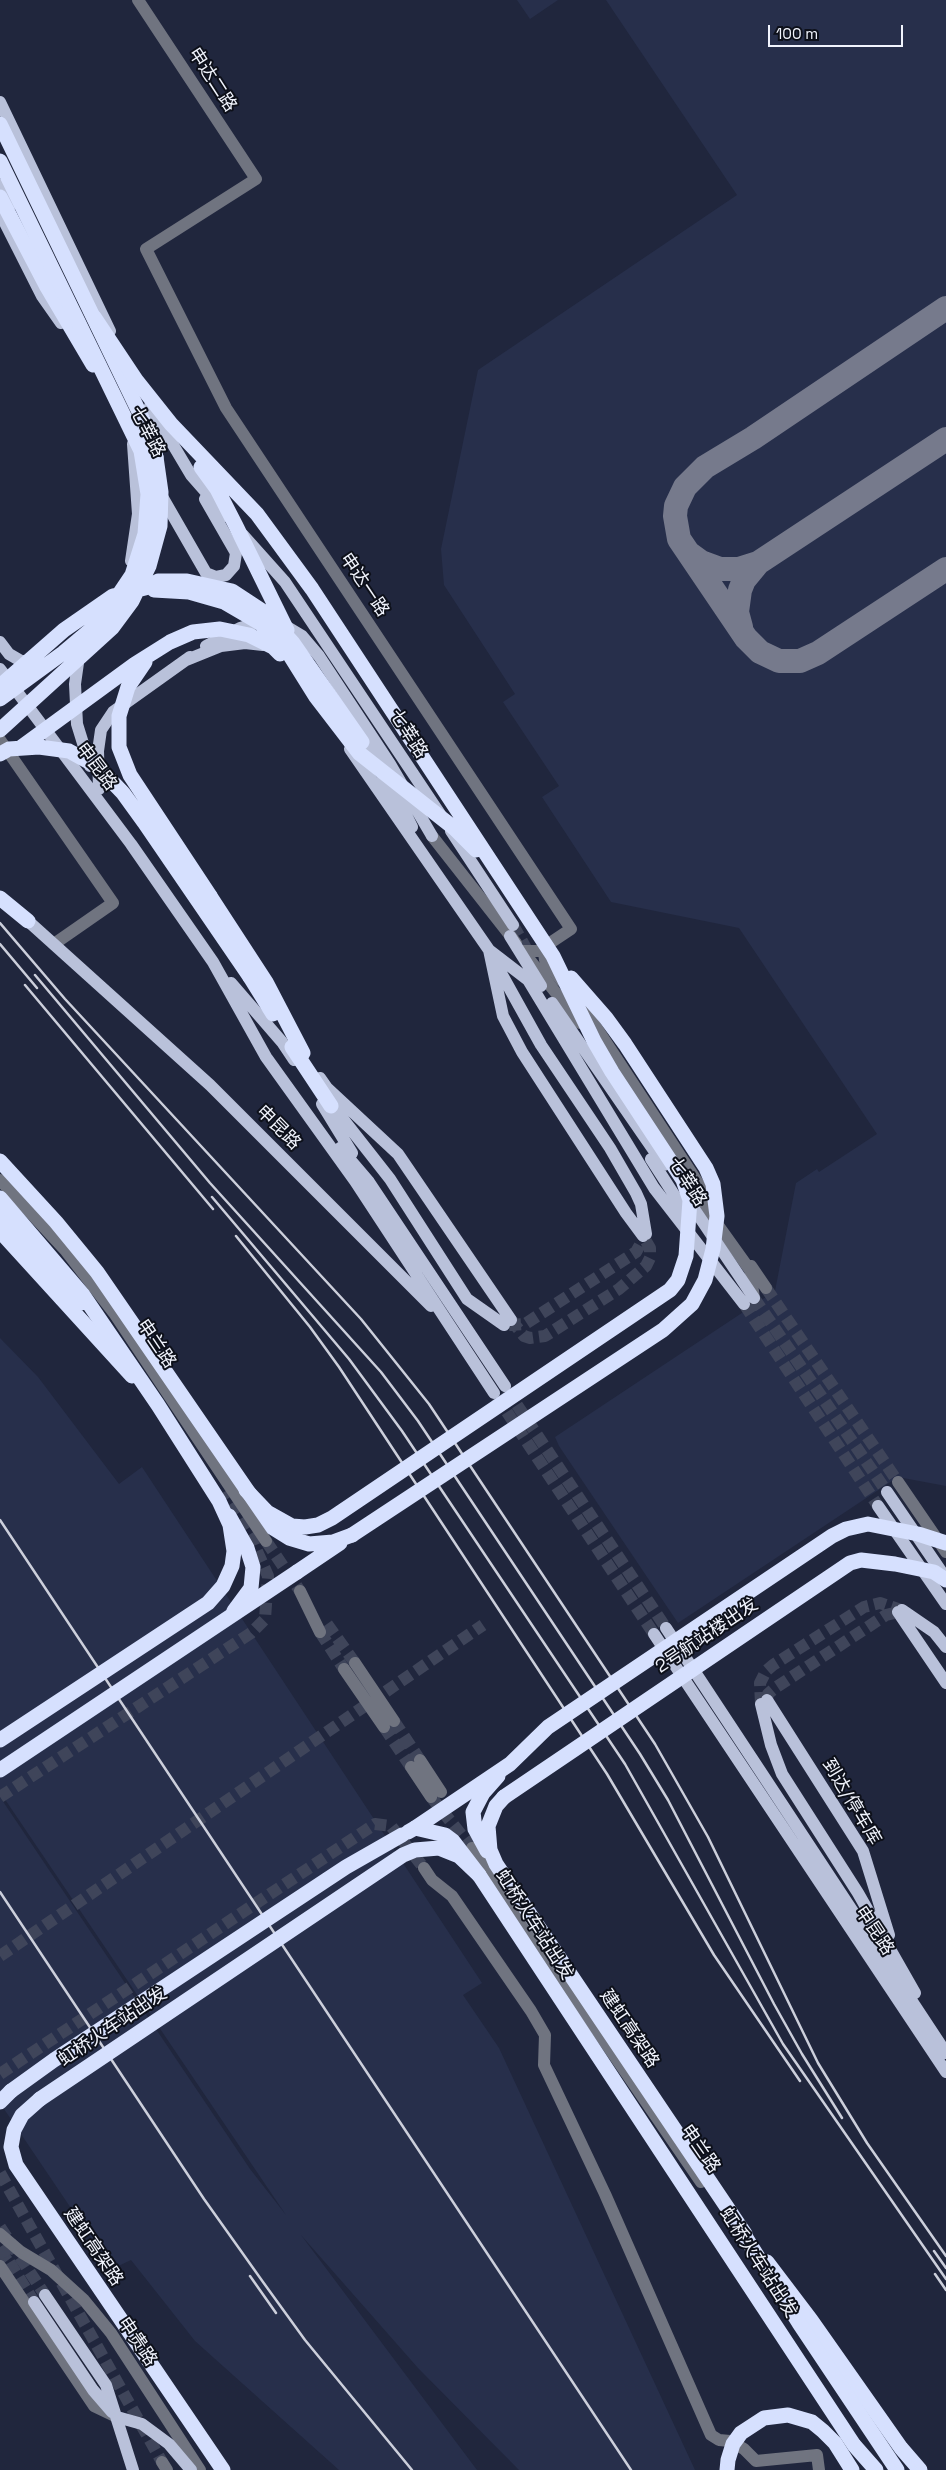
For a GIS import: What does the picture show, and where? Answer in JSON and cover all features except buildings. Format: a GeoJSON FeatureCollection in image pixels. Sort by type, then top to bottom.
{"type":"FeatureCollection","features":[{"type":"Feature","properties":{"kind":"highway"},"geometry":{"type":"LineString","coordinates":[[0,124],[142,420],[156,458],[161,492],[160,526],[149,566],[132,601],[112,628],[0,730]]}},
{"type":"Feature","properties":{"kind":"highway"},"geometry":{"type":"LineString","coordinates":[[0,161],[116,395],[141,451],[148,494],[145,534],[132,575],[101,621],[0,699]]}},
{"type":"Feature","properties":{"kind":"highway"},"geometry":{"type":"LineString","coordinates":[[0,197],[47,287],[93,365]]}},
{"type":"Feature","properties":{"kind":"highway"},"geometry":{"type":"LineString","coordinates":[[94,317],[136,380],[171,424],[217,490],[293,643]]}},
{"type":"Feature","properties":{"kind":"highway"},"geometry":{"type":"LineString","coordinates":[[0,1770],[663,1330],[692,1304],[705,1280],[713,1250],[717,1216],[713,1184],[706,1168],[625,1044],[552,949],[495,869],[287,552],[257,514],[171,424]]}},
{"type":"Feature","properties":{"kind":"highway"},"geometry":{"type":"LineString","coordinates":[[0,676],[33,655],[100,604],[114,596],[145,588],[158,581],[187,581],[232,592],[267,614],[293,643],[362,742]]}},
{"type":"Feature","properties":{"kind":"highway"},"geometry":{"type":"LineString","coordinates":[[145,588],[189,592],[224,602],[260,623],[286,649],[322,705],[359,753],[454,828],[495,869]]}},
{"type":"Feature","properties":{"kind":"highway"},"geometry":{"type":"LineString","coordinates":[[0,762],[150,654],[170,642],[193,632],[220,629],[249,635],[273,647],[300,672]]}},
{"type":"Feature","properties":{"kind":"highway"},"geometry":{"type":"LineString","coordinates":[[150,654],[128,687],[119,716],[119,747],[130,774],[266,982],[303,1053]]}},
{"type":"Feature","properties":{"kind":"highway"},"geometry":{"type":"LineString","coordinates":[[0,686],[33,655]]}},
{"type":"Feature","properties":{"kind":"highway"},"geometry":{"type":"LineString","coordinates":[[0,717],[72,666]]}},
{"type":"Feature","properties":{"kind":"highway"},"geometry":{"type":"LineString","coordinates":[[0,754],[9,749],[39,747],[69,751],[98,767],[122,793],[144,822],[250,977],[331,1106]]}},
{"type":"Feature","properties":{"kind":"highway"},"geometry":{"type":"LineString","coordinates":[[0,898],[28,922]]}},
{"type":"Feature","properties":{"kind":"highway"},"geometry":{"type":"LineString","coordinates":[[246,1490],[267,1512],[279,1520],[292,1526],[318,1525],[398,1474],[648,1306],[670,1290],[678,1280],[686,1256],[691,1210],[687,1189],[612,1072],[552,949]]}},
{"type":"Feature","properties":{"kind":"highway"},"geometry":{"type":"LineString","coordinates":[[282,1028],[303,1053]]}},
{"type":"Feature","properties":{"kind":"highway"},"geometry":{"type":"LineString","coordinates":[[0,1161],[56,1222],[97,1272],[266,1520],[289,1538],[309,1544],[321,1544],[352,1536]]}},
{"type":"Feature","properties":{"kind":"highway"},"geometry":{"type":"LineString","coordinates":[[0,1198],[83,1295],[158,1405],[242,1538],[253,1567],[253,1578],[246,1598],[226,1619]]}},
{"type":"Feature","properties":{"kind":"highway"},"geometry":{"type":"LineString","coordinates":[[0,1214],[82,1304]]}},
{"type":"Feature","properties":{"kind":"highway"},"geometry":{"type":"LineString","coordinates":[[0,1231],[158,1405]]}},
{"type":"Feature","properties":{"kind":"highway"},"geometry":{"type":"LineString","coordinates":[[0,1740],[216,1596],[228,1576],[234,1551],[230,1525],[220,1501]]}},
{"type":"Feature","properties":{"kind":"highway"},"geometry":{"type":"LineString","coordinates":[[496,1864],[475,1830],[473,1812],[488,1786],[548,1727],[832,1536],[846,1529],[868,1524],[918,1534],[946,1543]]}},
{"type":"Feature","properties":{"kind":"highway","name":"2号航站楼出发"},"geometry":{"type":"LineString","coordinates":[[504,1797],[850,1563],[861,1560],[895,1564],[934,1572],[946,1580]]}},
{"type":"Feature","properties":{"kind":"highway"},"geometry":{"type":"LineString","coordinates":[[0,2102],[17,2085],[54,2060],[346,1867],[415,1828],[510,1764]]}},
{"type":"Feature","properties":{"kind":"highway","name":"建虹高架路"},"geometry":{"type":"LineString","coordinates":[[504,1797],[496,1806],[488,1826],[490,1850],[496,1864],[738,2225]]}},
{"type":"Feature","properties":{"kind":"highway"},"geometry":{"type":"LineString","coordinates":[[415,1828],[445,1835],[453,1841],[479,1875]]}},
{"type":"Feature","properties":{"kind":"highway","name":"虹桥火车站出发"},"geometry":{"type":"LineString","coordinates":[[40,2099],[403,1856],[415,1850],[438,1848],[458,1856],[479,1875],[846,2433]]}},
{"type":"Feature","properties":{"kind":"highway","name":"建虹高架路"},"geometry":{"type":"LineString","coordinates":[[40,2099],[22,2115],[14,2130],[11,2147],[16,2165],[33,2193],[184,2414]]}},
{"type":"Feature","properties":{"kind":"highway"},"geometry":{"type":"LineString","coordinates":[[0,2154],[17,2180],[33,2193]]}},
{"type":"Feature","properties":{"kind":"highway"},"geometry":{"type":"LineString","coordinates":[[738,2225],[799,2323],[898,2470]]}},
{"type":"Feature","properties":{"kind":"highway"},"geometry":{"type":"LineString","coordinates":[[738,2225],[793,2296],[901,2448],[920,2470]]}},
{"type":"Feature","properties":{"kind":"highway"},"geometry":{"type":"LineString","coordinates":[[184,2414],[210,2470]]}},
{"type":"Feature","properties":{"kind":"highway"},"geometry":{"type":"LineString","coordinates":[[184,2414],[223,2470]]}},
{"type":"Feature","properties":{"kind":"highway"},"geometry":{"type":"LineString","coordinates":[[727,2470],[733,2444],[741,2433],[752,2424],[764,2418],[788,2415],[812,2422],[823,2431],[835,2442],[852,2470]]}},
{"type":"Feature","properties":{"kind":"highway"},"geometry":{"type":"LineString","coordinates":[[846,2433],[864,2470]]}},
{"type":"Feature","properties":{"kind":"highway"},"geometry":{"type":"LineString","coordinates":[[846,2433],[876,2470]]}},
{"type":"Feature","properties":{"kind":"main road","name":"七莘路"},"geometry":{"type":"LineString","coordinates":[[0,102],[134,380],[236,553],[234,566],[226,574],[216,577],[206,573],[133,444],[0,185]]}},
{"type":"Feature","properties":{"kind":"main road"},"geometry":{"type":"LineString","coordinates":[[0,213],[42,296],[93,365]]}},
{"type":"Feature","properties":{"kind":"main road"},"geometry":{"type":"LineString","coordinates":[[132,844],[99,789],[85,756],[77,724],[75,684],[80,653],[98,625],[118,600],[131,562],[138,514],[133,444]]}},
{"type":"Feature","properties":{"kind":"main road","name":"七莘路"},"geometry":{"type":"LineString","coordinates":[[191,475],[285,582],[512,930],[541,987],[749,1301]]}},
{"type":"Feature","properties":{"kind":"main road"},"geometry":{"type":"LineString","coordinates":[[99,789],[98,751],[101,730],[113,712],[213,641],[240,628],[260,622],[282,624],[302,636],[319,656],[390,764],[432,836]]}},
{"type":"Feature","properties":{"kind":"main road"},"geometry":{"type":"LineString","coordinates":[[0,642],[9,654],[21,661],[43,662],[69,648],[98,625]]}},
{"type":"Feature","properties":{"kind":"main road"},"geometry":{"type":"LineString","coordinates":[[184,661],[221,646],[260,643],[277,653],[297,672],[489,950],[541,1045],[610,1148],[636,1192],[641,1204],[645,1235],[626,1213],[522,1052],[503,1016],[489,950]]}},
{"type":"Feature","properties":{"kind":"main road","name":"申昆路"},"geometry":{"type":"LineString","coordinates":[[0,669],[132,844],[213,962],[266,1057],[355,1182],[485,1378]]}},
{"type":"Feature","properties":{"kind":"main road"},"geometry":{"type":"LineString","coordinates":[[362,742],[400,801],[427,858]]}},
{"type":"Feature","properties":{"kind":"main road"},"geometry":{"type":"LineString","coordinates":[[400,801],[432,836]]}},
{"type":"Feature","properties":{"kind":"main road","name":"申昆路"},"geometry":{"type":"LineString","coordinates":[[28,922],[210,1084],[433,1308],[485,1378],[499,1389],[369,1182],[329,1135],[311,1122]]}},
{"type":"Feature","properties":{"kind":"main road"},"geometry":{"type":"LineString","coordinates":[[489,950],[528,980],[654,1188],[749,1301]]}},
{"type":"Feature","properties":{"kind":"main road","name":"申昆路"},"geometry":{"type":"LineString","coordinates":[[213,962],[282,1042],[314,1091],[331,1106],[390,1179],[467,1299],[508,1323],[398,1154],[327,1088],[303,1053]]}},
{"type":"Feature","properties":{"kind":"main road","name":"七莘路"},"geometry":{"type":"LineString","coordinates":[[600,1079],[749,1301]]}},
{"type":"Feature","properties":{"kind":"main road"},"geometry":{"type":"LineString","coordinates":[[314,1091],[369,1182]]}},
{"type":"Feature","properties":{"kind":"main road"},"geometry":{"type":"LineString","coordinates":[[887,1492],[946,1580]]}},
{"type":"Feature","properties":{"kind":"main road"},"geometry":{"type":"LineString","coordinates":[[878,1506],[946,1604]]}},
{"type":"Feature","properties":{"kind":"main road"},"geometry":{"type":"LineString","coordinates":[[946,1647],[934,1632],[899,1611],[946,1683]]}},
{"type":"Feature","properties":{"kind":"main road","name":"申昆路"},"geometry":{"type":"LineString","coordinates":[[946,2052],[805,1841],[660,1631],[770,1811],[818,1877],[946,2072]]}},
{"type":"Feature","properties":{"kind":"main road","name":"到达/停车库"},"geometry":{"type":"LineString","coordinates":[[896,1959],[863,1851],[764,1702],[771,1745],[782,1774],[858,1893],[946,2052]]}},
{"type":"Feature","properties":{"kind":"main road","name":"申昆路"},"geometry":{"type":"LineString","coordinates":[[770,1811],[805,1841]]}},
{"type":"Feature","properties":{"kind":"main road"},"geometry":{"type":"LineString","coordinates":[[45,2294],[106,2385],[117,2417],[126,2453],[133,2470]]}},
{"type":"Feature","properties":{"kind":"main road"},"geometry":{"type":"LineString","coordinates":[[34,2302],[93,2390],[117,2417],[142,2424],[149,2429],[169,2444],[190,2470]]}},
{"type":"Feature","properties":{"kind":"street","name":"申达二路"},"geometry":{"type":"LineString","coordinates":[[138,0],[256,179],[146,249]]}},
{"type":"Feature","properties":{"kind":"street","name":"申达一路"},"geometry":{"type":"LineString","coordinates":[[146,249],[226,408],[572,929],[552,949]]}},
{"type":"Feature","properties":{"kind":"street"},"geometry":{"type":"LineString","coordinates":[[0,740],[113,903],[54,944]]}},
{"type":"Feature","properties":{"kind":"street"},"geometry":{"type":"LineString","coordinates":[[432,836],[512,930],[523,951],[572,1012],[600,1041],[700,1186],[706,1207],[750,1270],[749,1301]]}},
{"type":"Feature","properties":{"kind":"street"},"geometry":{"type":"LineString","coordinates":[[523,951],[552,949]]}},
{"type":"Feature","properties":{"kind":"street"},"geometry":{"type":"LineString","coordinates":[[552,949],[544,953],[545,960],[584,1004],[600,1041],[682,1166]]}},
{"type":"Feature","properties":{"kind":"street","name":"申兰路"},"geometry":{"type":"LineString","coordinates":[[0,1180],[66,1251],[114,1313],[266,1541]]}},
{"type":"Feature","properties":{"kind":"street"},"geometry":{"type":"LineString","coordinates":[[724,1228],[766,1288]]}},
{"type":"Feature","properties":{"kind":"street"},"geometry":{"type":"LineString","coordinates":[[898,1482],[946,1552]]}},
{"type":"Feature","properties":{"kind":"street"},"geometry":{"type":"LineString","coordinates":[[300,1591],[324,1628]]}},
{"type":"Feature","properties":{"kind":"street"},"geometry":{"type":"LineString","coordinates":[[350,1666],[389,1724]]}},
{"type":"Feature","properties":{"kind":"street"},"geometry":{"type":"LineString","coordinates":[[415,1764],[436,1795]]}},
{"type":"Feature","properties":{"kind":"street","name":"申兰路"},"geometry":{"type":"LineString","coordinates":[[472,1848],[898,2470]]}},
{"type":"Feature","properties":{"kind":"street"},"geometry":{"type":"LineString","coordinates":[[424,1868],[432,1880],[452,1896],[531,2011],[545,2035],[544,2065],[605,2194],[711,2435],[719,2440],[730,2441],[756,2461],[817,2455],[820,2470]]}},
{"type":"Feature","properties":{"kind":"street","name":"申贵路"},"geometry":{"type":"LineString","coordinates":[[0,2234],[21,2252],[51,2270],[84,2300],[111,2333],[200,2470]]}},
{"type":"Feature","properties":{"kind":"street"},"geometry":{"type":"LineString","coordinates":[[0,2266],[94,2406],[117,2417]]}},
{"type":"Feature","properties":{"kind":"shaded area"},"geometry":{"type":"Polygon","coordinates":[[[517,0],[558,0],[530,19],[517,0]]]}},
{"type":"Feature","properties":{"kind":"shaded area"},"geometry":{"type":"Polygon","coordinates":[[[606,0],[946,0],[946,1486],[898,1477],[678,1623],[559,1446],[555,1437],[775,1291],[796,1183],[817,1169],[819,1172],[877,1134],[739,928],[611,902],[542,797],[559,786],[503,702],[515,694],[444,585],[441,549],[478,370],[737,195],[606,0]]]}},
{"type":"Feature","properties":{"kind":"shaded area"},"geometry":{"type":"Polygon","coordinates":[[[0,1338],[38,1377],[119,1484],[142,1467],[482,1983],[463,1995],[499,2048],[695,2470],[519,2470],[418,2368],[301,2235],[477,2470],[339,2470],[195,2341],[131,2260],[112,2269],[0,2103],[0,1797],[250,2169],[286,2215],[0,1792],[0,1338]]]}},
{"type":"Feature","properties":{"kind":"taxiway"},"geometry":{"type":"LineString","coordinates":[[946,308],[753,438],[705,467],[685,487],[676,506],[675,516],[679,539],[746,638],[760,652],[779,661],[800,661],[818,653],[946,569]]}},
{"type":"Feature","properties":{"kind":"taxiway"},"geometry":{"type":"LineString","coordinates":[[690,554],[701,562],[720,569],[739,569],[758,563],[946,439]]}},
{"type":"Feature","properties":{"kind":"taxiway"},"geometry":{"type":"LineString","coordinates":[[741,627],[737,612],[740,590],[744,580],[758,563]]}},
{"type":"Feature","properties":{"kind":"tunnel"},"geometry":{"type":"LineString","coordinates":[[513,925],[532,959]]}},
{"type":"Feature","properties":{"kind":"tunnel"},"geometry":{"type":"LineString","coordinates":[[509,1325],[525,1324],[636,1252],[646,1234]]}},
{"type":"Feature","properties":{"kind":"tunnel"},"geometry":{"type":"LineString","coordinates":[[511,1320],[524,1336],[530,1338],[545,1336],[619,1289],[646,1266],[650,1258],[650,1248],[643,1236]]}},
{"type":"Feature","properties":{"kind":"tunnel"},"geometry":{"type":"LineString","coordinates":[[766,1288],[898,1482]]}},
{"type":"Feature","properties":{"kind":"tunnel"},"geometry":{"type":"LineString","coordinates":[[754,1298],[887,1492]]}},
{"type":"Feature","properties":{"kind":"tunnel"},"geometry":{"type":"LineString","coordinates":[[744,1304],[878,1506]]}},
{"type":"Feature","properties":{"kind":"tunnel"},"geometry":{"type":"LineString","coordinates":[[507,1390],[666,1628]]}},
{"type":"Feature","properties":{"kind":"tunnel"},"geometry":{"type":"LineString","coordinates":[[497,1397],[654,1634]]}},
{"type":"Feature","properties":{"kind":"tunnel"},"geometry":{"type":"LineString","coordinates":[[0,1797],[251,1633],[265,1619],[268,1576],[253,1542],[221,1494]]}},
{"type":"Feature","properties":{"kind":"tunnel"},"geometry":{"type":"LineString","coordinates":[[266,1541],[300,1591]]}},
{"type":"Feature","properties":{"kind":"tunnel"},"geometry":{"type":"LineString","coordinates":[[761,1704],[760,1683],[766,1671],[773,1665],[864,1607],[880,1603],[901,1610]]}},
{"type":"Feature","properties":{"kind":"tunnel"},"geometry":{"type":"LineString","coordinates":[[767,1700],[768,1694],[775,1688],[886,1615],[898,1612]]}},
{"type":"Feature","properties":{"kind":"tunnel"},"geometry":{"type":"LineString","coordinates":[[327,1624],[355,1663]]}},
{"type":"Feature","properties":{"kind":"tunnel"},"geometry":{"type":"LineString","coordinates":[[0,1956],[483,1625]]}},
{"type":"Feature","properties":{"kind":"tunnel"},"geometry":{"type":"LineString","coordinates":[[320,1632],[344,1669]]}},
{"type":"Feature","properties":{"kind":"tunnel"},"geometry":{"type":"LineString","coordinates":[[394,1721],[420,1760]]}},
{"type":"Feature","properties":{"kind":"tunnel"},"geometry":{"type":"LineString","coordinates":[[384,1727],[411,1767]]}},
{"type":"Feature","properties":{"kind":"tunnel"},"geometry":{"type":"LineString","coordinates":[[431,1797],[472,1848]]}},
{"type":"Feature","properties":{"kind":"tunnel"},"geometry":{"type":"LineString","coordinates":[[0,2074],[375,1824],[391,1826],[424,1868]]}},
{"type":"Feature","properties":{"kind":"tunnel"},"geometry":{"type":"LineString","coordinates":[[0,2173],[162,2462]]}},
{"type":"Feature","properties":{"kind":"tunnel"},"geometry":{"type":"LineString","coordinates":[[0,2227],[45,2295]]}},
{"type":"Feature","properties":{"kind":"tunnel"},"geometry":{"type":"LineString","coordinates":[[0,2247],[34,2302]]}},
{"type":"Feature","properties":{"kind":"tunnel"},"geometry":{"type":"LineString","coordinates":[[0,2251],[13,2268]]}},
{"type":"Feature","properties":{"kind":"railway"},"geometry":{"type":"LineString","coordinates":[[0,923],[65,999],[361,1319],[429,1404],[655,1744],[708,1837],[818,2063],[867,2143],[946,2256]]}},
{"type":"Feature","properties":{"kind":"railway"},"geometry":{"type":"LineString","coordinates":[[0,944],[37,988]]}},
{"type":"Feature","properties":{"kind":"railway"},"geometry":{"type":"LineString","coordinates":[[35,975],[210,1183],[381,1372],[418,1421],[640,1754],[668,1800],[774,2004],[802,2054],[842,2118]]}},
{"type":"Feature","properties":{"kind":"railway"},"geometry":{"type":"LineString","coordinates":[[25,985],[213,1209]]}},
{"type":"Feature","properties":{"kind":"railway"},"geometry":{"type":"LineString","coordinates":[[212,1197],[349,1359],[402,1431],[625,1764],[783,2044],[946,2279]]}},
{"type":"Feature","properties":{"kind":"railway"},"geometry":{"type":"LineString","coordinates":[[236,1236],[310,1327],[339,1367],[607,1774],[714,1955],[800,2081]]}},
{"type":"Feature","properties":{"kind":"railway"},"geometry":{"type":"LineString","coordinates":[[0,1520],[631,2470]]}},
{"type":"Feature","properties":{"kind":"railway"},"geometry":{"type":"LineString","coordinates":[[0,1892],[204,2199],[263,2282],[305,2340],[412,2470]]}},
{"type":"Feature","properties":{"kind":"railway"},"geometry":{"type":"LineString","coordinates":[[934,2251],[946,2268]]}},
{"type":"Feature","properties":{"kind":"railway"},"geometry":{"type":"LineString","coordinates":[[935,2274],[946,2290]]}},
{"type":"Feature","properties":{"kind":"railway"},"geometry":{"type":"LineString","coordinates":[[250,2276],[276,2313]]}}]}
